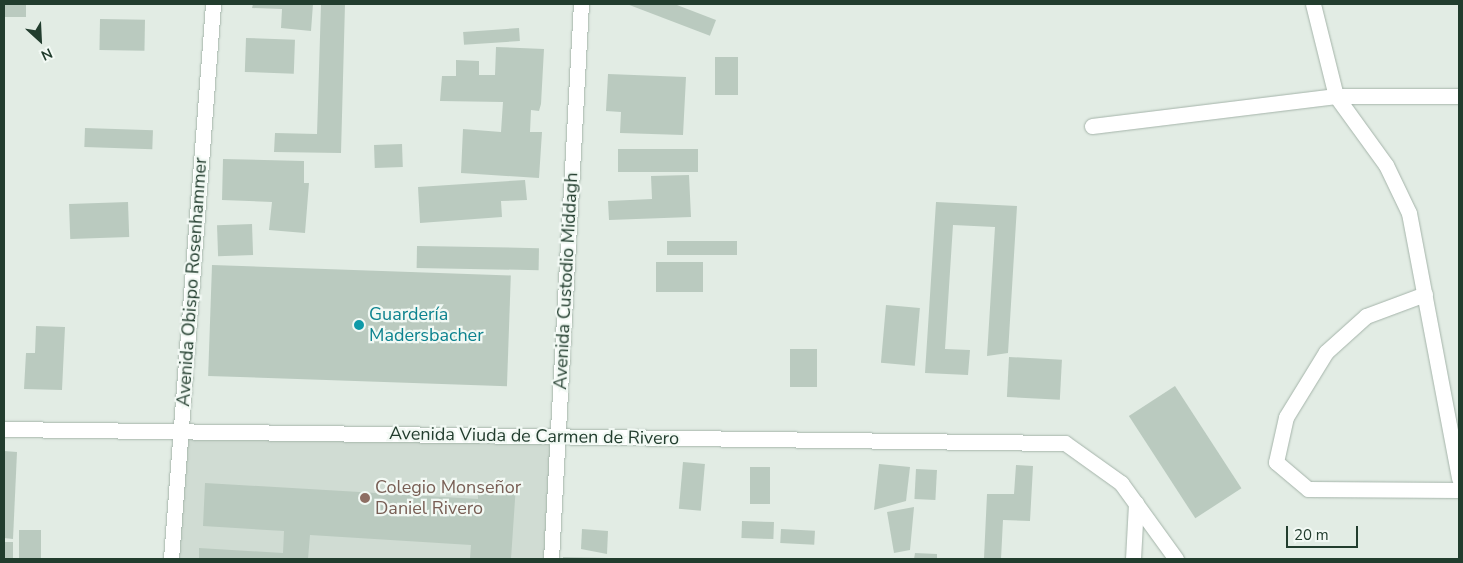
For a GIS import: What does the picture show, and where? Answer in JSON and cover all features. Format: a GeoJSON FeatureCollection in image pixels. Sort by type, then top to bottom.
{"type":"FeatureCollection","features":[{"type":"Feature","properties":{"kind":"street","name":"Avenida Obispo Rosenhammer"},"geometry":{"type":"LineString","coordinates":[[171,559],[212,4]]}},
{"type":"Feature","properties":{"kind":"street","name":"Avenida Custodio Middagh"},"geometry":{"type":"LineString","coordinates":[[551,559],[581,4]]}},
{"type":"Feature","properties":{"kind":"street"},"geometry":{"type":"LineString","coordinates":[[1313,4],[1336,96],[1386,165],[1409,213],[1459,478]]}},
{"type":"Feature","properties":{"kind":"street"},"geometry":{"type":"LineString","coordinates":[[1092,126],[1336,96],[1459,96]]}},
{"type":"Feature","properties":{"kind":"street"},"geometry":{"type":"LineString","coordinates":[[1425,294],[1366,316],[1326,352],[1286,417],[1276,462],[1308,490],[1459,490]]}},
{"type":"Feature","properties":{"kind":"street","name":"Avenida Viuda de Carmen de Rivero"},"geometry":{"type":"LineString","coordinates":[[4,429],[1065,444],[1121,483],[1136,503]]}},
{"type":"Feature","properties":{"kind":"street"},"geometry":{"type":"LineString","coordinates":[[1133,559],[1136,503]]}},
{"type":"Feature","properties":{"kind":"street"},"geometry":{"type":"LineString","coordinates":[[1136,503],[1176,559]]}},
{"type":"Feature","properties":{"kind":"shaded area","name":"Colegio Monseñor Daniel Rivero"},"geometry":{"type":"Polygon","coordinates":[[[181,431],[558,438],[556,559],[179,559],[181,431]]]}},
{"type":"Feature","properties":{"kind":"building"},"geometry":{"type":"Polygon","coordinates":[[[4,4],[26,4],[26,17],[4,17],[4,4]]]}},
{"type":"Feature","properties":{"kind":"building"},"geometry":{"type":"Polygon","coordinates":[[[253,4],[313,4],[311,31],[281,28],[282,9],[252,8],[253,4]]]}},
{"type":"Feature","properties":{"kind":"building"},"geometry":{"type":"Polygon","coordinates":[[[321,4],[345,4],[341,153],[274,152],[275,133],[317,134],[321,4]]]}},
{"type":"Feature","properties":{"kind":"building"},"geometry":{"type":"Polygon","coordinates":[[[627,4],[674,4],[716,20],[710,36],[627,4]]]}},
{"type":"Feature","properties":{"kind":"building"},"geometry":{"type":"Polygon","coordinates":[[[100,19],[145,20],[144,51],[99,50],[100,19]]]}},
{"type":"Feature","properties":{"kind":"building"},"geometry":{"type":"Polygon","coordinates":[[[519,28],[520,41],[464,45],[463,32],[519,28]]]}},
{"type":"Feature","properties":{"kind":"building"},"geometry":{"type":"Polygon","coordinates":[[[246,38],[295,40],[294,74],[245,72],[246,38]]]}},
{"type":"Feature","properties":{"kind":"building"},"geometry":{"type":"Polygon","coordinates":[[[496,47],[544,49],[541,104],[539,111],[531,110],[530,132],[542,132],[539,178],[461,173],[463,129],[501,132],[503,102],[440,101],[442,76],[456,76],[456,60],[479,61],[479,75],[495,75],[496,47]]]}},
{"type":"Feature","properties":{"kind":"building"},"geometry":{"type":"Polygon","coordinates":[[[715,57],[738,57],[738,95],[715,95],[715,57]]]}},
{"type":"Feature","properties":{"kind":"building"},"geometry":{"type":"Polygon","coordinates":[[[608,74],[686,77],[683,135],[620,133],[621,112],[606,111],[608,74]]]}},
{"type":"Feature","properties":{"kind":"building"},"geometry":{"type":"Polygon","coordinates":[[[85,128],[153,130],[152,149],[84,147],[85,128]]]}},
{"type":"Feature","properties":{"kind":"building"},"geometry":{"type":"Polygon","coordinates":[[[402,144],[403,167],[375,168],[374,145],[402,144]]]}},
{"type":"Feature","properties":{"kind":"building"},"geometry":{"type":"Polygon","coordinates":[[[618,149],[698,149],[698,172],[618,172],[618,149]]]}},
{"type":"Feature","properties":{"kind":"building"},"geometry":{"type":"Polygon","coordinates":[[[223,159],[304,161],[304,183],[309,183],[305,233],[269,230],[272,202],[222,200],[223,159]]]}},
{"type":"Feature","properties":{"kind":"building"},"geometry":{"type":"Polygon","coordinates":[[[689,175],[691,217],[609,220],[608,201],[652,199],[651,176],[689,175]]]}},
{"type":"Feature","properties":{"kind":"building"},"geometry":{"type":"Polygon","coordinates":[[[525,180],[527,200],[501,201],[502,217],[420,223],[418,187],[525,180]]]}},
{"type":"Feature","properties":{"kind":"building"},"geometry":{"type":"Polygon","coordinates":[[[128,202],[129,237],[70,239],[69,204],[128,202]]]}},
{"type":"Feature","properties":{"kind":"building"},"geometry":{"type":"Polygon","coordinates":[[[936,202],[1017,206],[1008,353],[987,356],[995,227],[953,225],[945,349],[970,350],[968,375],[925,373],[936,202]]]}},
{"type":"Feature","properties":{"kind":"building"},"geometry":{"type":"Polygon","coordinates":[[[252,224],[253,255],[218,256],[217,225],[252,224]]]}},
{"type":"Feature","properties":{"kind":"building"},"geometry":{"type":"Polygon","coordinates":[[[667,241],[737,241],[737,255],[667,255],[667,241]]]}},
{"type":"Feature","properties":{"kind":"building"},"geometry":{"type":"Polygon","coordinates":[[[417,246],[539,248],[539,270],[417,268],[417,246]]]}},
{"type":"Feature","properties":{"kind":"building"},"geometry":{"type":"Polygon","coordinates":[[[656,262],[703,262],[703,292],[656,292],[656,262]]]}},
{"type":"Feature","properties":{"kind":"building","name":"Guardería Madersbacher"},"geometry":{"type":"Polygon","coordinates":[[[212,265],[511,275],[507,386],[208,376],[212,265]]]}},
{"type":"Feature","properties":{"kind":"building"},"geometry":{"type":"Polygon","coordinates":[[[886,305],[920,308],[915,366],[881,363],[886,305]]]}},
{"type":"Feature","properties":{"kind":"building"},"geometry":{"type":"Polygon","coordinates":[[[36,326],[65,327],[62,390],[24,389],[26,353],[35,353],[36,326]]]}},
{"type":"Feature","properties":{"kind":"building"},"geometry":{"type":"Polygon","coordinates":[[[790,349],[817,349],[817,387],[790,387],[790,349]]]}},
{"type":"Feature","properties":{"kind":"building"},"geometry":{"type":"Polygon","coordinates":[[[1009,357],[1062,360],[1060,400],[1007,397],[1009,357]]]}},
{"type":"Feature","properties":{"kind":"building"},"geometry":{"type":"Polygon","coordinates":[[[1175,386],[1241,488],[1195,518],[1129,416],[1175,386]]]}},
{"type":"Feature","properties":{"kind":"building"},"geometry":{"type":"Polygon","coordinates":[[[4,451],[17,452],[13,539],[4,538],[4,451]]]}},
{"type":"Feature","properties":{"kind":"building"},"geometry":{"type":"Polygon","coordinates":[[[683,462],[705,464],[701,511],[679,509],[683,462]]]}},
{"type":"Feature","properties":{"kind":"building"},"geometry":{"type":"Polygon","coordinates":[[[879,464],[910,467],[906,501],[874,510],[879,464]]]}},
{"type":"Feature","properties":{"kind":"building"},"geometry":{"type":"Polygon","coordinates":[[[1016,465],[1033,466],[1030,521],[1003,520],[1001,559],[984,558],[987,494],[1014,494],[1016,465]]]}},
{"type":"Feature","properties":{"kind":"building"},"geometry":{"type":"Polygon","coordinates":[[[750,467],[770,467],[770,504],[750,504],[750,467]]]}},
{"type":"Feature","properties":{"kind":"building"},"geometry":{"type":"Polygon","coordinates":[[[916,469],[937,470],[935,500],[914,499],[916,469]]]}},
{"type":"Feature","properties":{"kind":"building"},"geometry":{"type":"Polygon","coordinates":[[[478,482],[516,485],[511,559],[470,559],[471,545],[310,535],[308,559],[199,559],[199,548],[283,553],[284,531],[203,526],[205,483],[478,499],[478,482]]]}},
{"type":"Feature","properties":{"kind":"building"},"geometry":{"type":"Polygon","coordinates":[[[914,507],[910,550],[894,553],[887,512],[914,507]]]}},
{"type":"Feature","properties":{"kind":"building"},"geometry":{"type":"Polygon","coordinates":[[[742,521],[774,522],[773,539],[741,538],[742,521]]]}},
{"type":"Feature","properties":{"kind":"building"},"geometry":{"type":"Polygon","coordinates":[[[582,529],[608,531],[607,554],[581,549],[582,529]]]}},
{"type":"Feature","properties":{"kind":"building"},"geometry":{"type":"Polygon","coordinates":[[[781,529],[815,531],[814,545],[780,543],[781,529]]]}},
{"type":"Feature","properties":{"kind":"building"},"geometry":{"type":"Polygon","coordinates":[[[19,530],[41,530],[41,559],[19,559],[19,530]]]}},
{"type":"Feature","properties":{"kind":"building"},"geometry":{"type":"Polygon","coordinates":[[[4,542],[13,542],[13,559],[4,559],[4,542]]]}},
{"type":"Feature","properties":{"kind":"building"},"geometry":{"type":"Polygon","coordinates":[[[915,553],[937,554],[937,559],[914,559],[915,553]]]}},
{"type":"Feature","properties":{"kind":"building"},"geometry":{"type":"Polygon","coordinates":[[[563,557],[609,558],[609,559],[563,559],[563,557]]]}},
{"type":"Feature","properties":{"kind":"place","name":"Guardería Madersbacher"},"geometry":{"type":"Point","coordinates":[359,325]}},
{"type":"Feature","properties":{"kind":"place","name":"Colegio Monseñor Daniel Rivero"},"geometry":{"type":"Point","coordinates":[365,498]}}]}
